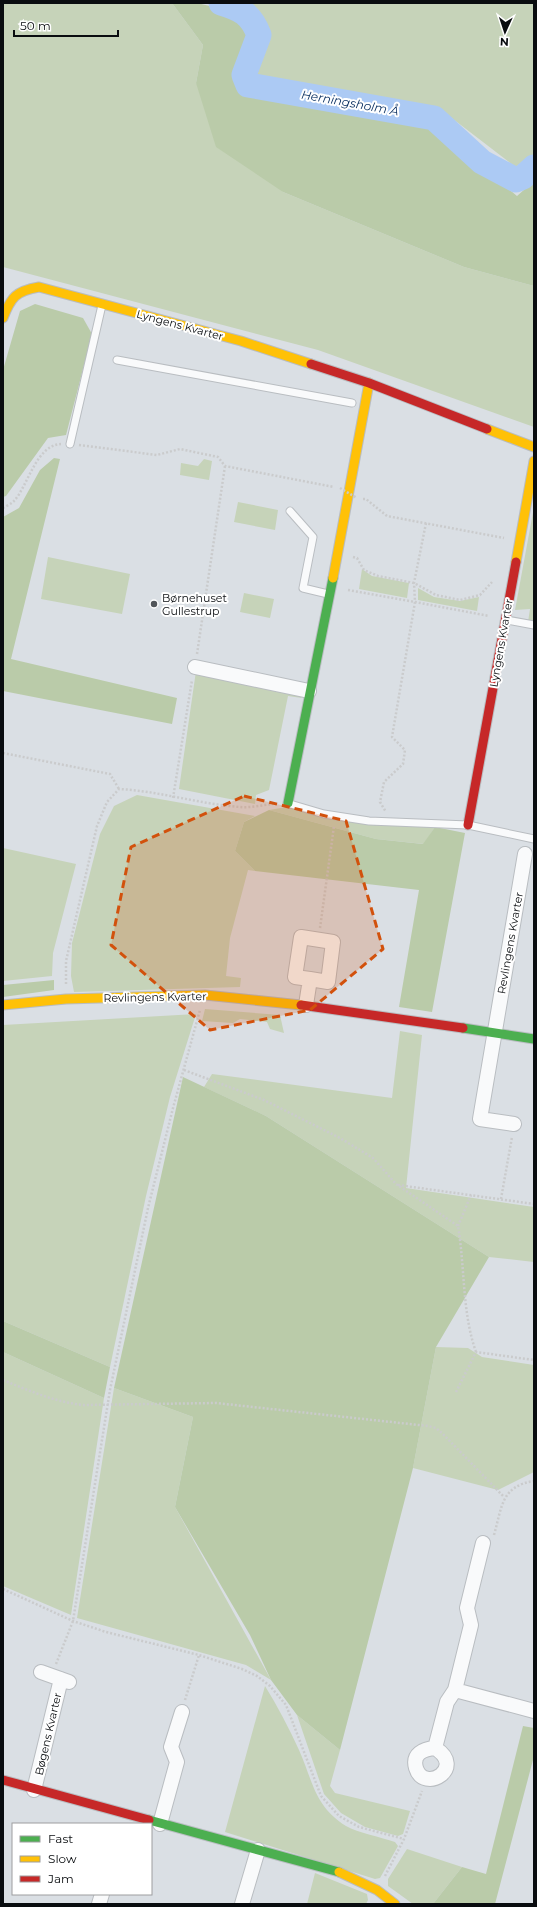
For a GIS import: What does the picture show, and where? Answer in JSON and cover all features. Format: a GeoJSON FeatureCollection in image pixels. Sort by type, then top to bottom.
{"type":"FeatureCollection","features":[{"type":"Feature","properties":{"kind":"street","name":"Lyngens Kvarter"},"geometry":{"type":"LineString","coordinates":[[3,318],[10,299],[23,290],[39,287],[241,341],[369,383],[534,447]]}},
{"type":"Feature","properties":{"kind":"street"},"geometry":{"type":"LineString","coordinates":[[288,803],[309,691],[331,590],[369,383]]}},
{"type":"Feature","properties":{"kind":"street","name":"Lyngens Kvarter"},"geometry":{"type":"LineString","coordinates":[[468,825],[534,460]]}},
{"type":"Feature","properties":{"kind":"street"},"geometry":{"type":"LineString","coordinates":[[195,667],[309,691]]}},
{"type":"Feature","properties":{"kind":"street","name":"Revlingens Kvarter"},"geometry":{"type":"LineString","coordinates":[[514,1124],[480,1119],[525,854]]}},
{"type":"Feature","properties":{"kind":"street"},"geometry":{"type":"LineString","coordinates":[[301,937],[334,942],[328,982],[310,979],[295,976],[301,937]]}},
{"type":"Feature","properties":{"kind":"street"},"geometry":{"type":"LineString","coordinates":[[306,1005],[310,979]]}},
{"type":"Feature","properties":{"kind":"street","name":"Revlingens Kvarter"},"geometry":{"type":"LineString","coordinates":[[3,1005],[66,1000],[205,995],[306,1005],[534,1039]]}},
{"type":"Feature","properties":{"kind":"street"},"geometry":{"type":"LineString","coordinates":[[435,1748],[447,1702],[455,1690],[471,1625],[467,1608],[483,1542]]}},
{"type":"Feature","properties":{"kind":"street","name":"Bøgens Kvarter"},"geometry":{"type":"LineString","coordinates":[[34,1790],[56,1677]]}},
{"type":"Feature","properties":{"kind":"street"},"geometry":{"type":"LineString","coordinates":[[455,1690],[534,1711]]}},
{"type":"Feature","properties":{"kind":"street"},"geometry":{"type":"LineString","coordinates":[[160,1824],[177,1762],[171,1747],[182,1712]]}},
{"type":"Feature","properties":{"kind":"street"},"geometry":{"type":"LineString","coordinates":[[435,1748],[443,1753],[447,1763],[444,1773],[437,1779],[426,1779],[418,1773],[415,1762],[418,1755],[424,1749],[435,1748]]}},
{"type":"Feature","properties":{"kind":"street","name":"Bøgens Kvarter"},"geometry":{"type":"LineString","coordinates":[[3,1781],[128,1820],[160,1824],[337,1871],[377,1890],[395,1904]]}},
{"type":"Feature","properties":{"kind":"street"},"geometry":{"type":"LineString","coordinates":[[242,1904],[258,1850]]}},
{"type":"Feature","properties":{"kind":"lane"},"geometry":{"type":"LineString","coordinates":[[70,444],[102,304]]}},
{"type":"Feature","properties":{"kind":"lane"},"geometry":{"type":"LineString","coordinates":[[117,360],[352,403]]}},
{"type":"Feature","properties":{"kind":"lane"},"geometry":{"type":"LineString","coordinates":[[290,511],[313,537],[303,588],[331,590]]}},
{"type":"Feature","properties":{"kind":"lane"},"geometry":{"type":"LineString","coordinates":[[505,619],[534,625]]}},
{"type":"Feature","properties":{"kind":"lane"},"geometry":{"type":"LineString","coordinates":[[288,803],[336,815],[369,821],[468,825],[534,839]]}},
{"type":"Feature","properties":{"kind":"path"},"geometry":{"type":"LineString","coordinates":[[3,508],[14,501],[43,452],[53,444],[70,444],[157,455],[180,449],[218,457],[225,466],[340,488],[357,498],[366,499],[387,516],[504,539]]}},
{"type":"Feature","properties":{"kind":"path"},"geometry":{"type":"LineString","coordinates":[[173,798],[195,667],[225,466]]}},
{"type":"Feature","properties":{"kind":"path"},"geometry":{"type":"LineString","coordinates":[[392,822],[380,802],[384,782],[403,764],[405,750],[392,737],[415,602],[414,583],[426,523]]}},
{"type":"Feature","properties":{"kind":"path"},"geometry":{"type":"LineString","coordinates":[[338,553],[357,558],[364,570],[378,576],[414,583],[436,595],[460,600],[480,596],[492,582]]}},
{"type":"Feature","properties":{"kind":"path"},"geometry":{"type":"LineString","coordinates":[[331,590],[415,602],[505,619]]}},
{"type":"Feature","properties":{"kind":"path"},"geometry":{"type":"LineString","coordinates":[[3,753],[110,774],[119,790]]}},
{"type":"Feature","properties":{"kind":"path"},"geometry":{"type":"LineString","coordinates":[[66,1000],[66,961],[97,826],[107,802],[119,790],[138,790],[173,798],[241,807],[288,803]]}},
{"type":"Feature","properties":{"kind":"path"},"geometry":{"type":"LineString","coordinates":[[318,940],[336,815]]}},
{"type":"Feature","properties":{"kind":"path"},"geometry":{"type":"LineString","coordinates":[[56,1677],[73,1621],[108,1404],[148,1208],[205,995]]}},
{"type":"Feature","properties":{"kind":"path"},"geometry":{"type":"LineString","coordinates":[[184,1070],[264,1100],[340,1138],[373,1158],[396,1184],[458,1226]]}},
{"type":"Feature","properties":{"kind":"path"},"geometry":{"type":"LineString","coordinates":[[501,1199],[514,1124]]}},
{"type":"Feature","properties":{"kind":"path"},"geometry":{"type":"LineString","coordinates":[[396,1184],[534,1204]]}},
{"type":"Feature","properties":{"kind":"path"},"geometry":{"type":"LineString","coordinates":[[456,1392],[476,1352],[470,1334],[462,1251],[458,1226],[471,1195]]}},
{"type":"Feature","properties":{"kind":"path"},"geometry":{"type":"LineString","coordinates":[[476,1352],[534,1360]]}},
{"type":"Feature","properties":{"kind":"path"},"geometry":{"type":"LineString","coordinates":[[3,1380],[43,1397],[64,1403],[84,1405],[216,1403],[428,1426],[436,1428],[442,1433],[504,1496]]}},
{"type":"Feature","properties":{"kind":"path"},"geometry":{"type":"LineString","coordinates":[[483,1542],[492,1542],[504,1496],[521,1483],[534,1481]]}},
{"type":"Feature","properties":{"kind":"path"},"geometry":{"type":"LineString","coordinates":[[3,1589],[73,1621],[106,1632],[199,1655],[242,1669],[257,1676],[274,1691],[286,1705],[321,1796],[339,1816],[359,1827],[404,1839]]}},
{"type":"Feature","properties":{"kind":"path"},"geometry":{"type":"LineString","coordinates":[[182,1712],[199,1655]]}},
{"type":"Feature","properties":{"kind":"path"},"geometry":{"type":"LineString","coordinates":[[377,1890],[404,1839],[426,1779]]}},
{"type":"Feature","properties":{"kind":"highlighted area"},"geometry":{"type":"Polygon","coordinates":[[[244,796],[346,821],[383,949],[310,1010],[210,1030],[111,945],[131,847],[244,796]]]}},
{"type":"Feature","properties":{"kind":"green space"},"geometry":{"type":"Polygon","coordinates":[[[3,3],[172,3],[203,45],[196,83],[283,192],[464,267],[534,286],[534,427],[318,350],[3,267],[3,3]]]}},
{"type":"Feature","properties":{"kind":"green space"},"geometry":{"type":"Polygon","coordinates":[[[172,3],[197,3],[235,12],[250,24],[251,30],[249,43],[237,73],[245,90],[429,123],[517,196],[534,181],[534,286],[464,267],[283,192],[216,147],[196,83],[203,45],[172,3]]]}},
{"type":"Feature","properties":{"kind":"green space"},"geometry":{"type":"Polygon","coordinates":[[[239,3],[534,3],[534,156],[518,169],[440,109],[252,78],[265,32],[249,7],[239,3]]]}},
{"type":"Feature","properties":{"kind":"green space"},"geometry":{"type":"Polygon","coordinates":[[[35,304],[83,318],[92,334],[66,435],[48,438],[6,496],[3,497],[3,370],[20,311],[35,304]]]}},
{"type":"Feature","properties":{"kind":"green space"},"geometry":{"type":"Polygon","coordinates":[[[54,458],[60,459],[11,659],[177,698],[172,724],[3,691],[3,517],[19,508],[40,470],[54,458]]]}},
{"type":"Feature","properties":{"kind":"green space"},"geometry":{"type":"Polygon","coordinates":[[[204,459],[212,461],[209,480],[180,475],[181,463],[198,466],[204,459]]]}},
{"type":"Feature","properties":{"kind":"green space"},"geometry":{"type":"Polygon","coordinates":[[[238,502],[278,510],[275,530],[234,522],[238,502]]]}},
{"type":"Feature","properties":{"kind":"green space"},"geometry":{"type":"Polygon","coordinates":[[[534,507],[534,623],[528,622],[530,609],[515,610],[534,507]]]}},
{"type":"Feature","properties":{"kind":"green space"},"geometry":{"type":"Polygon","coordinates":[[[48,557],[130,574],[122,614],[41,599],[48,557]]]}},
{"type":"Feature","properties":{"kind":"green space"},"geometry":{"type":"Polygon","coordinates":[[[362,569],[372,576],[409,583],[407,598],[359,589],[362,569]]]}},
{"type":"Feature","properties":{"kind":"green space"},"geometry":{"type":"Polygon","coordinates":[[[418,588],[434,597],[460,601],[479,597],[477,611],[418,600],[418,588]]]}},
{"type":"Feature","properties":{"kind":"green space"},"geometry":{"type":"Polygon","coordinates":[[[244,593],[274,599],[270,618],[240,612],[244,593]]]}},
{"type":"Feature","properties":{"kind":"green space"},"geometry":{"type":"Polygon","coordinates":[[[196,671],[293,692],[302,698],[288,696],[269,790],[256,795],[255,804],[179,789],[196,671]]]}},
{"type":"Feature","properties":{"kind":"green space"},"geometry":{"type":"Polygon","coordinates":[[[137,795],[255,816],[244,822],[235,851],[255,871],[248,870],[230,938],[226,976],[241,978],[240,987],[74,992],[71,976],[72,943],[100,834],[114,806],[137,795]]]}},
{"type":"Feature","properties":{"kind":"green space"},"geometry":{"type":"Polygon","coordinates":[[[287,807],[372,824],[435,827],[424,844],[376,839],[269,810],[287,807]]]}},
{"type":"Feature","properties":{"kind":"green space"},"geometry":{"type":"Polygon","coordinates":[[[269,810],[376,839],[423,844],[435,827],[465,833],[432,1012],[399,1007],[419,890],[255,871],[235,851],[244,822],[269,810]]]}},
{"type":"Feature","properties":{"kind":"green space"},"geometry":{"type":"Polygon","coordinates":[[[3,848],[76,864],[53,953],[52,976],[3,981],[3,848]]]}},
{"type":"Feature","properties":{"kind":"green space"},"geometry":{"type":"Polygon","coordinates":[[[54,980],[54,990],[3,997],[3,985],[54,980]]]}},
{"type":"Feature","properties":{"kind":"green space"},"geometry":{"type":"Polygon","coordinates":[[[205,1009],[280,1015],[284,1033],[270,1029],[267,1022],[240,1019],[233,1023],[202,1021],[205,1009]]]}},
{"type":"Feature","properties":{"kind":"green space"},"geometry":{"type":"Polygon","coordinates":[[[196,1014],[170,1097],[146,1196],[110,1367],[3,1321],[3,1025],[196,1014]]]}},
{"type":"Feature","properties":{"kind":"green space"},"geometry":{"type":"Polygon","coordinates":[[[400,1031],[422,1035],[406,1188],[534,1207],[534,1262],[489,1257],[266,1116],[204,1087],[212,1074],[392,1098],[400,1031]]]}},
{"type":"Feature","properties":{"kind":"green space"},"geometry":{"type":"Polygon","coordinates":[[[183,1077],[266,1116],[489,1257],[436,1347],[413,1468],[340,1750],[297,1715],[271,1680],[250,1635],[175,1507],[193,1417],[114,1388],[183,1077]]]}},
{"type":"Feature","properties":{"kind":"green space"},"geometry":{"type":"Polygon","coordinates":[[[3,1321],[110,1367],[104,1398],[3,1352],[3,1321]]]}},
{"type":"Feature","properties":{"kind":"green space"},"geometry":{"type":"Polygon","coordinates":[[[436,1347],[468,1348],[482,1357],[534,1365],[534,1472],[498,1490],[413,1468],[436,1347]]]}},
{"type":"Feature","properties":{"kind":"green space"},"geometry":{"type":"Polygon","coordinates":[[[3,1352],[104,1398],[71,1615],[3,1586],[3,1352]]]}},
{"type":"Feature","properties":{"kind":"green space"},"geometry":{"type":"Polygon","coordinates":[[[114,1388],[193,1417],[175,1507],[271,1680],[246,1665],[77,1618],[114,1388]]]}},
{"type":"Feature","properties":{"kind":"green space"},"geometry":{"type":"Polygon","coordinates":[[[265,1686],[299,1750],[316,1792],[327,1810],[346,1826],[363,1833],[395,1842],[398,1846],[380,1878],[375,1879],[225,1832],[265,1686]]]}},
{"type":"Feature","properties":{"kind":"green space"},"geometry":{"type":"Polygon","coordinates":[[[297,1715],[340,1750],[330,1786],[335,1793],[410,1811],[403,1834],[398,1836],[365,1827],[341,1813],[324,1794],[297,1715]]]}},
{"type":"Feature","properties":{"kind":"green space"},"geometry":{"type":"Polygon","coordinates":[[[523,1726],[534,1728],[534,1756],[495,1904],[433,1904],[462,1867],[486,1874],[523,1726]]]}},
{"type":"Feature","properties":{"kind":"green space"},"geometry":{"type":"Polygon","coordinates":[[[407,1849],[462,1867],[433,1904],[413,1904],[388,1886],[388,1879],[407,1849]]]}},
{"type":"Feature","properties":{"kind":"green space"},"geometry":{"type":"Polygon","coordinates":[[[315,1873],[367,1894],[368,1900],[366,1904],[307,1904],[315,1873]]]}},
{"type":"Feature","properties":{"kind":"waterway","name":"Herningsholm Å"},"geometry":{"type":"LineString","coordinates":[[221,3],[240,10],[249,17],[259,35],[244,75],[248,85],[434,118],[482,162],[516,180],[523,177],[534,167]]}},
{"type":"Feature","properties":{"kind":"traffic: fast"},"geometry":{"type":"LineString","coordinates":[[288,803],[333,578]]}},
{"type":"Feature","properties":{"kind":"traffic: fast"},"geometry":{"type":"LineString","coordinates":[[463,1028],[534,1039]]}},
{"type":"Feature","properties":{"kind":"traffic: fast"},"geometry":{"type":"LineString","coordinates":[[149,1820],[339,1872]]}},
{"type":"Feature","properties":{"kind":"traffic: slow"},"geometry":{"type":"LineString","coordinates":[[3,318],[15,296],[39,287],[241,341],[311,364]]}},
{"type":"Feature","properties":{"kind":"traffic: slow"},"geometry":{"type":"LineString","coordinates":[[333,578],[369,383]]}},
{"type":"Feature","properties":{"kind":"traffic: slow"},"geometry":{"type":"LineString","coordinates":[[487,429],[534,447]]}},
{"type":"Feature","properties":{"kind":"traffic: slow"},"geometry":{"type":"LineString","coordinates":[[516,562],[534,461]]}},
{"type":"Feature","properties":{"kind":"traffic: slow"},"geometry":{"type":"LineString","coordinates":[[3,1005],[66,999],[205,995],[301,1005]]}},
{"type":"Feature","properties":{"kind":"traffic: slow"},"geometry":{"type":"LineString","coordinates":[[339,1872],[377,1890],[395,1904]]}},
{"type":"Feature","properties":{"kind":"traffic: jam"},"geometry":{"type":"LineString","coordinates":[[311,364],[369,383],[487,429]]}},
{"type":"Feature","properties":{"kind":"traffic: jam"},"geometry":{"type":"LineString","coordinates":[[468,825],[516,562]]}},
{"type":"Feature","properties":{"kind":"traffic: jam"},"geometry":{"type":"LineString","coordinates":[[301,1005],[463,1028]]}},
{"type":"Feature","properties":{"kind":"traffic: jam"},"geometry":{"type":"LineString","coordinates":[[3,1780],[149,1820]]}},
{"type":"Feature","properties":{"kind":"place","name":"Børnehuset Gullestrup"},"geometry":{"type":"Point","coordinates":[154,604]}}]}
